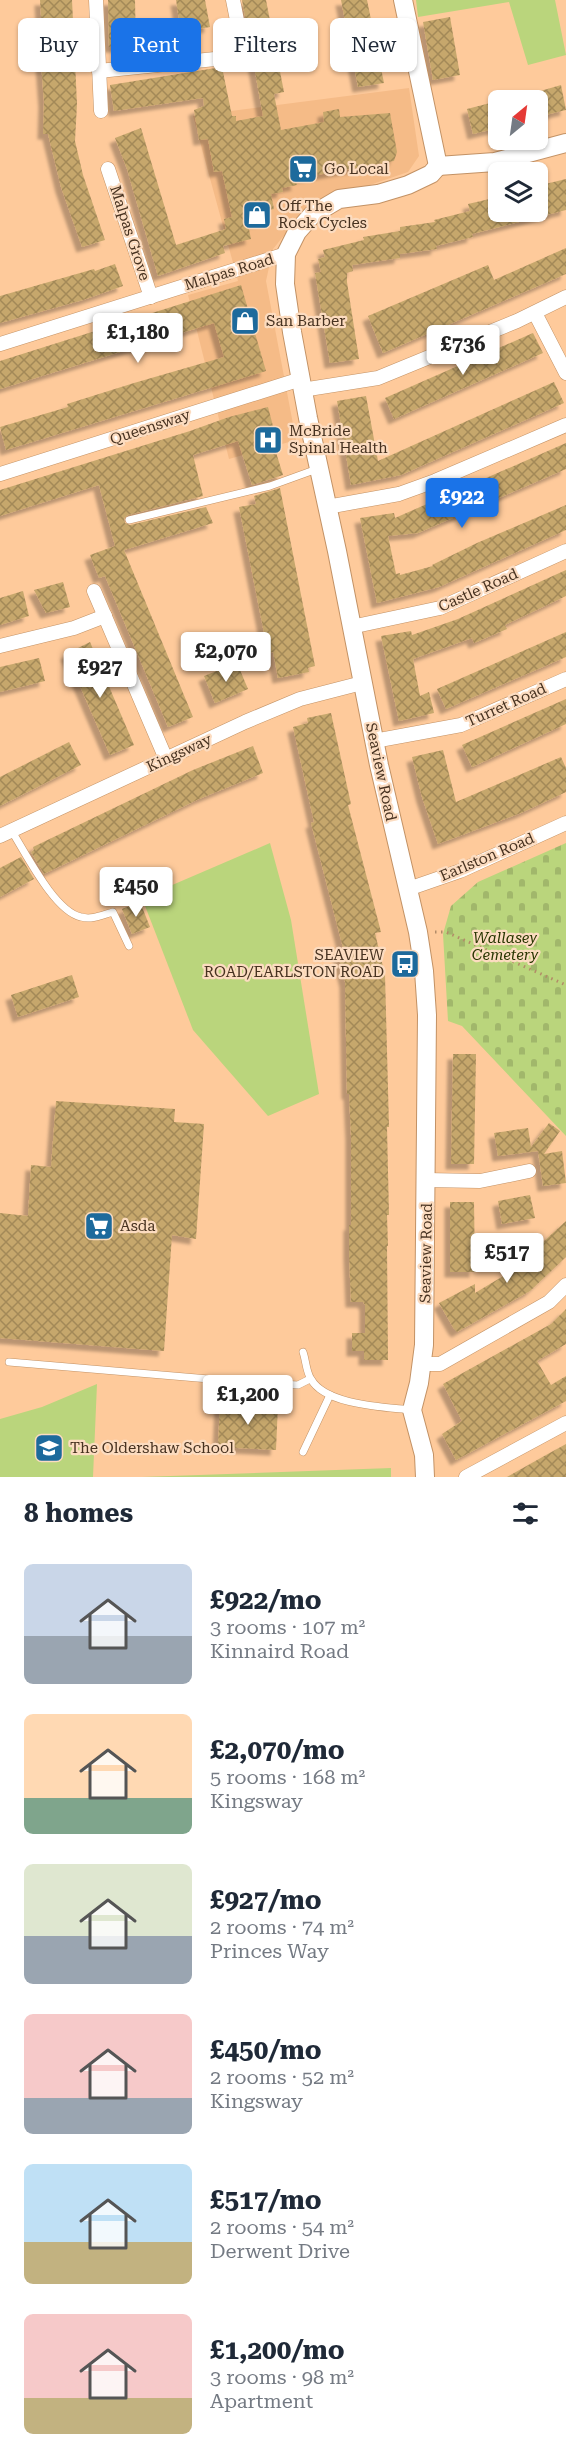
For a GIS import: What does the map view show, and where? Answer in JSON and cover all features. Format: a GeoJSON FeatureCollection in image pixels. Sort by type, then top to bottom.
{"type":"FeatureCollection","features":[{"type":"Feature","properties":{"kind":"street"},"geometry":{"type":"LineString","coordinates":[[96,0],[97,18]]}},
{"type":"Feature","properties":{"kind":"street"},"geometry":{"type":"LineString","coordinates":[[101,111],[99,71],[244,56],[233,0]]}},
{"type":"Feature","properties":{"kind":"street"},"geometry":{"type":"LineString","coordinates":[[403,0],[438,165],[495,162],[566,143]]}},
{"type":"Feature","properties":{"kind":"street","name":"Seaview Road"},"geometry":{"type":"LineString","coordinates":[[425,1477],[424,1455],[412,1410],[424,1345],[427,1016],[424,971],[418,932],[374,741],[301,385],[285,284],[286,254],[297,232],[312,215],[339,199],[378,194],[408,185],[431,174],[438,165]]}},
{"type":"Feature","properties":{"kind":"street","name":"Malpas Grove"},"geometry":{"type":"LineString","coordinates":[[108,169],[151,297]]}},
{"type":"Feature","properties":{"kind":"street","name":"Malpas Road"},"geometry":{"type":"LineString","coordinates":[[0,344],[286,254]]}},
{"type":"Feature","properties":{"kind":"street","name":"Queensway"},"geometry":{"type":"LineString","coordinates":[[1,471],[301,385],[378,378],[425,361],[566,297]]}},
{"type":"Feature","properties":{"kind":"street"},"geometry":{"type":"LineString","coordinates":[[535,313],[566,373]]}},
{"type":"Feature","properties":{"kind":"street"},"geometry":{"type":"LineString","coordinates":[[327,507],[368,501],[408,491],[566,425]]}},
{"type":"Feature","properties":{"kind":"street","name":"Castle Road"},"geometry":{"type":"LineString","coordinates":[[351,627],[440,608],[566,551]]}},
{"type":"Feature","properties":{"kind":"street"},"geometry":{"type":"LineString","coordinates":[[94,591],[166,759]]}},
{"type":"Feature","properties":{"kind":"street"},"geometry":{"type":"LineString","coordinates":[[0,646],[74,628],[105,616]]}},
{"type":"Feature","properties":{"kind":"street","name":"Turret Road"},"geometry":{"type":"LineString","coordinates":[[374,741],[461,726],[566,679]]}},
{"type":"Feature","properties":{"kind":"street","name":"Kingsway"},"geometry":{"type":"LineString","coordinates":[[6,833],[300,699],[362,683]]}},
{"type":"Feature","properties":{"kind":"street","name":"Earlston Road"},"geometry":{"type":"LineString","coordinates":[[408,889],[460,871],[566,823]]}},
{"type":"Feature","properties":{"kind":"street"},"geometry":{"type":"LineString","coordinates":[[426,1180],[480,1181],[529,1172]]}},
{"type":"Feature","properties":{"kind":"street"},"geometry":{"type":"LineString","coordinates":[[422,1364],[440,1364],[456,1356],[549,1302],[566,1285]]}},
{"type":"Feature","properties":{"kind":"street"},"geometry":{"type":"LineString","coordinates":[[466,1477],[566,1423]]}},
{"type":"Feature","properties":{"kind":"lane"},"geometry":{"type":"LineString","coordinates":[[129,520],[270,486],[319,468]]}},
{"type":"Feature","properties":{"kind":"lane"},"geometry":{"type":"LineString","coordinates":[[6,833],[64,909],[80,917],[94,918],[113,912],[129,946]]}},
{"type":"Feature","properties":{"kind":"lane"},"geometry":{"type":"LineString","coordinates":[[303,1352],[310,1379],[318,1388],[330,1395],[362,1404],[412,1410]]}},
{"type":"Feature","properties":{"kind":"lane"},"geometry":{"type":"LineString","coordinates":[[9,1362],[257,1383],[298,1385],[310,1379]]}},
{"type":"Feature","properties":{"kind":"lane"},"geometry":{"type":"LineString","coordinates":[[303,1452],[330,1395]]}},
{"type":"Feature","properties":{"kind":"path"},"geometry":{"type":"LineString","coordinates":[[418,932],[446,932],[566,985]]}},
{"type":"Feature","properties":{"kind":"shaded area"},"geometry":{"type":"Polygon","coordinates":[[[409,88],[419,156],[408,172],[308,206],[273,249],[266,281],[296,440],[229,459],[188,295],[238,281],[193,116],[409,88]]]}},
{"type":"Feature","properties":{"kind":"green space"},"geometry":{"type":"Polygon","coordinates":[[[416,0],[555,0],[566,55],[528,65],[509,2],[418,17],[416,0]]]}},
{"type":"Feature","properties":{"kind":"green space"},"geometry":{"type":"Polygon","coordinates":[[[270,843],[291,920],[319,1094],[268,1116],[193,1030],[142,898],[270,843]]]}},
{"type":"Feature","properties":{"kind":"green space","name":"Wallasey Cemetery"},"geometry":{"type":"Polygon","coordinates":[[[566,843],[566,1136],[462,1026],[448,1021],[443,934],[451,906],[478,882],[566,843]]]}},
{"type":"Feature","properties":{"kind":"green space","name":"The Oldershaw School"},"geometry":{"type":"Polygon","coordinates":[[[97,1384],[93,1477],[0,1477],[0,1419],[42,1407],[97,1384]]]}},
{"type":"Feature","properties":{"kind":"green space"},"geometry":{"type":"Polygon","coordinates":[[[391,1468],[391,1477],[142,1477],[391,1468]]]}},
{"type":"Feature","properties":{"kind":"building"},"geometry":{"type":"Polygon","coordinates":[[[40,0],[72,0],[73,18],[41,18],[40,0]]]}},
{"type":"Feature","properties":{"kind":"building"},"geometry":{"type":"Polygon","coordinates":[[[108,0],[135,0],[135,18],[111,18],[111,47],[109,47],[108,0]]]}},
{"type":"Feature","properties":{"kind":"building"},"geometry":{"type":"Polygon","coordinates":[[[176,0],[205,0],[210,27],[201,29],[201,18],[179,18],[176,0]]]}},
{"type":"Feature","properties":{"kind":"building"},"geometry":{"type":"Polygon","coordinates":[[[242,0],[266,0],[270,18],[245,18],[242,0]]]}},
{"type":"Feature","properties":{"kind":"building"},"geometry":{"type":"Polygon","coordinates":[[[341,0],[367,0],[371,18],[345,18],[341,0]]]}},
{"type":"Feature","properties":{"kind":"building"},"geometry":{"type":"Polygon","coordinates":[[[450,17],[460,75],[433,80],[423,22],[450,17]]]}},
{"type":"Feature","properties":{"kind":"building"},"geometry":{"type":"Polygon","coordinates":[[[213,68],[213,72],[223,72],[232,116],[236,116],[236,121],[263,116],[255,72],[280,72],[284,92],[274,94],[281,130],[324,122],[323,112],[339,109],[340,117],[390,113],[397,152],[394,161],[295,179],[297,185],[282,188],[283,192],[271,194],[274,209],[266,211],[268,220],[248,224],[251,239],[223,246],[225,253],[158,276],[127,169],[115,138],[141,128],[176,245],[226,229],[224,219],[232,217],[222,171],[214,172],[208,139],[199,140],[194,110],[204,106],[203,98],[114,111],[110,85],[213,68]]]}},
{"type":"Feature","properties":{"kind":"building"},"geometry":{"type":"Polygon","coordinates":[[[42,72],[75,72],[75,141],[83,175],[105,240],[82,247],[61,187],[48,134],[43,134],[42,72]]]}},
{"type":"Feature","properties":{"kind":"building"},"geometry":{"type":"Polygon","coordinates":[[[355,72],[382,72],[384,83],[358,87],[355,72]]]}},
{"type":"Feature","properties":{"kind":"building"},"geometry":{"type":"Polygon","coordinates":[[[561,85],[566,110],[548,114],[548,90],[544,90],[561,85]]]}},
{"type":"Feature","properties":{"kind":"building"},"geometry":{"type":"Polygon","coordinates":[[[488,104],[488,130],[473,134],[467,109],[488,104]]]}},
{"type":"Feature","properties":{"kind":"building"},"geometry":{"type":"Polygon","coordinates":[[[566,179],[566,210],[548,215],[548,183],[566,179]]]}},
{"type":"Feature","properties":{"kind":"building"},"geometry":{"type":"Polygon","coordinates":[[[488,199],[488,222],[519,222],[472,234],[473,237],[436,246],[437,249],[400,254],[400,258],[352,265],[353,271],[347,273],[347,282],[359,359],[330,363],[315,273],[321,272],[318,259],[325,257],[323,250],[364,240],[363,237],[400,231],[400,227],[435,222],[434,220],[470,211],[468,204],[488,199]]]}},
{"type":"Feature","properties":{"kind":"building"},"geometry":{"type":"Polygon","coordinates":[[[566,248],[566,274],[383,353],[368,316],[488,265],[494,280],[566,248]]]}},
{"type":"Feature","properties":{"kind":"building"},"geometry":{"type":"Polygon","coordinates":[[[115,264],[123,286],[83,300],[0,323],[0,296],[115,264]]]}},
{"type":"Feature","properties":{"kind":"building"},"geometry":{"type":"Polygon","coordinates":[[[241,285],[266,371],[6,450],[0,427],[68,407],[67,404],[134,383],[224,357],[214,323],[0,389],[0,361],[241,285]]]}},
{"type":"Feature","properties":{"kind":"building"},"geometry":{"type":"Polygon","coordinates":[[[533,333],[543,353],[394,419],[385,398],[533,333]]]}},
{"type":"Feature","properties":{"kind":"building"},"geometry":{"type":"Polygon","coordinates":[[[554,382],[564,403],[401,475],[351,485],[337,401],[366,396],[378,461],[554,382]]]}},
{"type":"Feature","properties":{"kind":"building"},"geometry":{"type":"Polygon","coordinates":[[[268,407],[278,445],[274,446],[283,475],[252,485],[238,441],[193,455],[203,496],[128,515],[124,518],[125,523],[130,525],[206,507],[213,523],[124,550],[193,717],[168,727],[105,576],[99,578],[90,555],[115,546],[99,485],[0,516],[0,490],[229,417],[268,407]]]}},
{"type":"Feature","properties":{"kind":"building"},"geometry":{"type":"Polygon","coordinates":[[[566,443],[566,469],[418,533],[388,536],[396,574],[400,573],[400,575],[433,566],[477,543],[566,505],[566,530],[439,587],[377,603],[360,518],[394,513],[395,518],[566,443]]]}},
{"type":"Feature","properties":{"kind":"building"},"geometry":{"type":"Polygon","coordinates":[[[280,488],[315,666],[308,668],[309,672],[278,678],[273,652],[268,653],[239,507],[256,504],[254,496],[280,488]]]}},
{"type":"Feature","properties":{"kind":"building"},"geometry":{"type":"Polygon","coordinates":[[[566,570],[566,596],[505,625],[507,629],[474,643],[472,638],[413,659],[420,696],[429,692],[434,713],[399,721],[381,636],[411,631],[412,635],[458,619],[566,570]]]}},
{"type":"Feature","properties":{"kind":"building"},"geometry":{"type":"Polygon","coordinates":[[[63,582],[70,607],[46,613],[34,590],[63,582]]]}},
{"type":"Feature","properties":{"kind":"building"},"geometry":{"type":"Polygon","coordinates":[[[23,591],[29,616],[0,625],[0,598],[23,591]]]}},
{"type":"Feature","properties":{"kind":"building"},"geometry":{"type":"Polygon","coordinates":[[[566,632],[566,657],[446,709],[437,689],[566,632]]]}},
{"type":"Feature","properties":{"kind":"building"},"geometry":{"type":"Polygon","coordinates":[[[90,642],[134,745],[110,755],[66,654],[90,642]]]}},
{"type":"Feature","properties":{"kind":"building"},"geometry":{"type":"Polygon","coordinates":[[[39,658],[45,681],[0,692],[0,667],[39,658]]]}},
{"type":"Feature","properties":{"kind":"building"},"geometry":{"type":"Polygon","coordinates":[[[237,663],[248,689],[215,703],[204,676],[237,663]]]}},
{"type":"Feature","properties":{"kind":"building"},"geometry":{"type":"Polygon","coordinates":[[[566,699],[566,724],[472,767],[462,745],[566,699]]]}},
{"type":"Feature","properties":{"kind":"building"},"geometry":{"type":"Polygon","coordinates":[[[331,713],[351,804],[348,805],[381,932],[375,933],[385,975],[389,1127],[387,1127],[388,1360],[364,1360],[364,1351],[352,1351],[352,1333],[365,1333],[365,1305],[363,1302],[351,1302],[349,1225],[351,1225],[351,1135],[349,1094],[347,1094],[345,982],[337,950],[343,948],[311,823],[314,822],[293,727],[308,723],[307,718],[331,713]]]}},
{"type":"Feature","properties":{"kind":"building"},"geometry":{"type":"Polygon","coordinates":[[[69,742],[81,765],[0,806],[0,777],[69,742]]]}},
{"type":"Feature","properties":{"kind":"building"},"geometry":{"type":"Polygon","coordinates":[[[253,746],[263,773],[199,799],[44,874],[31,852],[34,850],[33,847],[193,770],[253,746]]]}},
{"type":"Feature","properties":{"kind":"building"},"geometry":{"type":"Polygon","coordinates":[[[443,750],[456,802],[561,757],[566,768],[566,792],[521,813],[438,844],[422,797],[412,757],[443,750]]]}},
{"type":"Feature","properties":{"kind":"building"},"geometry":{"type":"Polygon","coordinates":[[[21,857],[34,879],[0,897],[0,868],[21,857]]]}},
{"type":"Feature","properties":{"kind":"building"},"geometry":{"type":"Polygon","coordinates":[[[140,902],[150,927],[132,934],[122,909],[140,902]]]}},
{"type":"Feature","properties":{"kind":"building"},"geometry":{"type":"Polygon","coordinates":[[[72,975],[79,997],[18,1017],[11,995],[72,975]]]}},
{"type":"Feature","properties":{"kind":"building"},"geometry":{"type":"Polygon","coordinates":[[[453,1054],[476,1054],[474,1164],[451,1164],[453,1054]]]}},
{"type":"Feature","properties":{"kind":"building","name":"Asda"},"geometry":{"type":"Polygon","coordinates":[[[56,1101],[175,1109],[174,1122],[204,1124],[196,1239],[172,1235],[164,1351],[0,1338],[0,1213],[28,1216],[31,1165],[51,1167],[56,1101]]]}},
{"type":"Feature","properties":{"kind":"building"},"geometry":{"type":"Polygon","coordinates":[[[549,1123],[560,1131],[544,1154],[562,1151],[566,1183],[543,1186],[538,1151],[498,1156],[494,1133],[528,1128],[531,1147],[549,1123]]]}},
{"type":"Feature","properties":{"kind":"building"},"geometry":{"type":"Polygon","coordinates":[[[530,1195],[535,1218],[502,1224],[498,1201],[530,1195]]]}},
{"type":"Feature","properties":{"kind":"building"},"geometry":{"type":"Polygon","coordinates":[[[450,1202],[474,1202],[475,1272],[450,1272],[450,1202]]]}},
{"type":"Feature","properties":{"kind":"building"},"geometry":{"type":"Polygon","coordinates":[[[566,1221],[566,1257],[530,1291],[457,1332],[454,1329],[439,1303],[475,1284],[475,1293],[510,1272],[566,1221]]]}},
{"type":"Feature","properties":{"kind":"building"},"geometry":{"type":"Polygon","coordinates":[[[566,1309],[566,1344],[537,1361],[551,1385],[566,1376],[566,1401],[456,1460],[442,1434],[462,1421],[443,1384],[551,1324],[566,1309]]]}},
{"type":"Feature","properties":{"kind":"building"},"geometry":{"type":"Polygon","coordinates":[[[220,1402],[278,1404],[276,1450],[218,1447],[220,1402]]]}},
{"type":"Feature","properties":{"kind":"building"},"geometry":{"type":"Polygon","coordinates":[[[566,1444],[566,1477],[507,1477],[546,1455],[566,1444]]]}},
{"type":"Feature","properties":{"kind":"place","name":"Go Local"},"geometry":{"type":"Point","coordinates":[303,169]}},
{"type":"Feature","properties":{"kind":"place","name":"Off The Rock Cycles"},"geometry":{"type":"Point","coordinates":[257,215]}},
{"type":"Feature","properties":{"kind":"place","name":"San Barber"},"geometry":{"type":"Point","coordinates":[245,321]}},
{"type":"Feature","properties":{"kind":"place","name":"McBride Spinal Health"},"geometry":{"type":"Point","coordinates":[268,440]}},
{"type":"Feature","properties":{"kind":"place","name":"SEAVIEW ROAD/EARLSTON ROAD"},"geometry":{"type":"Point","coordinates":[405,964]}},
{"type":"Feature","properties":{"kind":"place","name":"Asda"},"geometry":{"type":"Point","coordinates":[99,1226]}},
{"type":"Feature","properties":{"kind":"place","name":"The Oldershaw School"},"geometry":{"type":"Point","coordinates":[49,1448]}}]}
